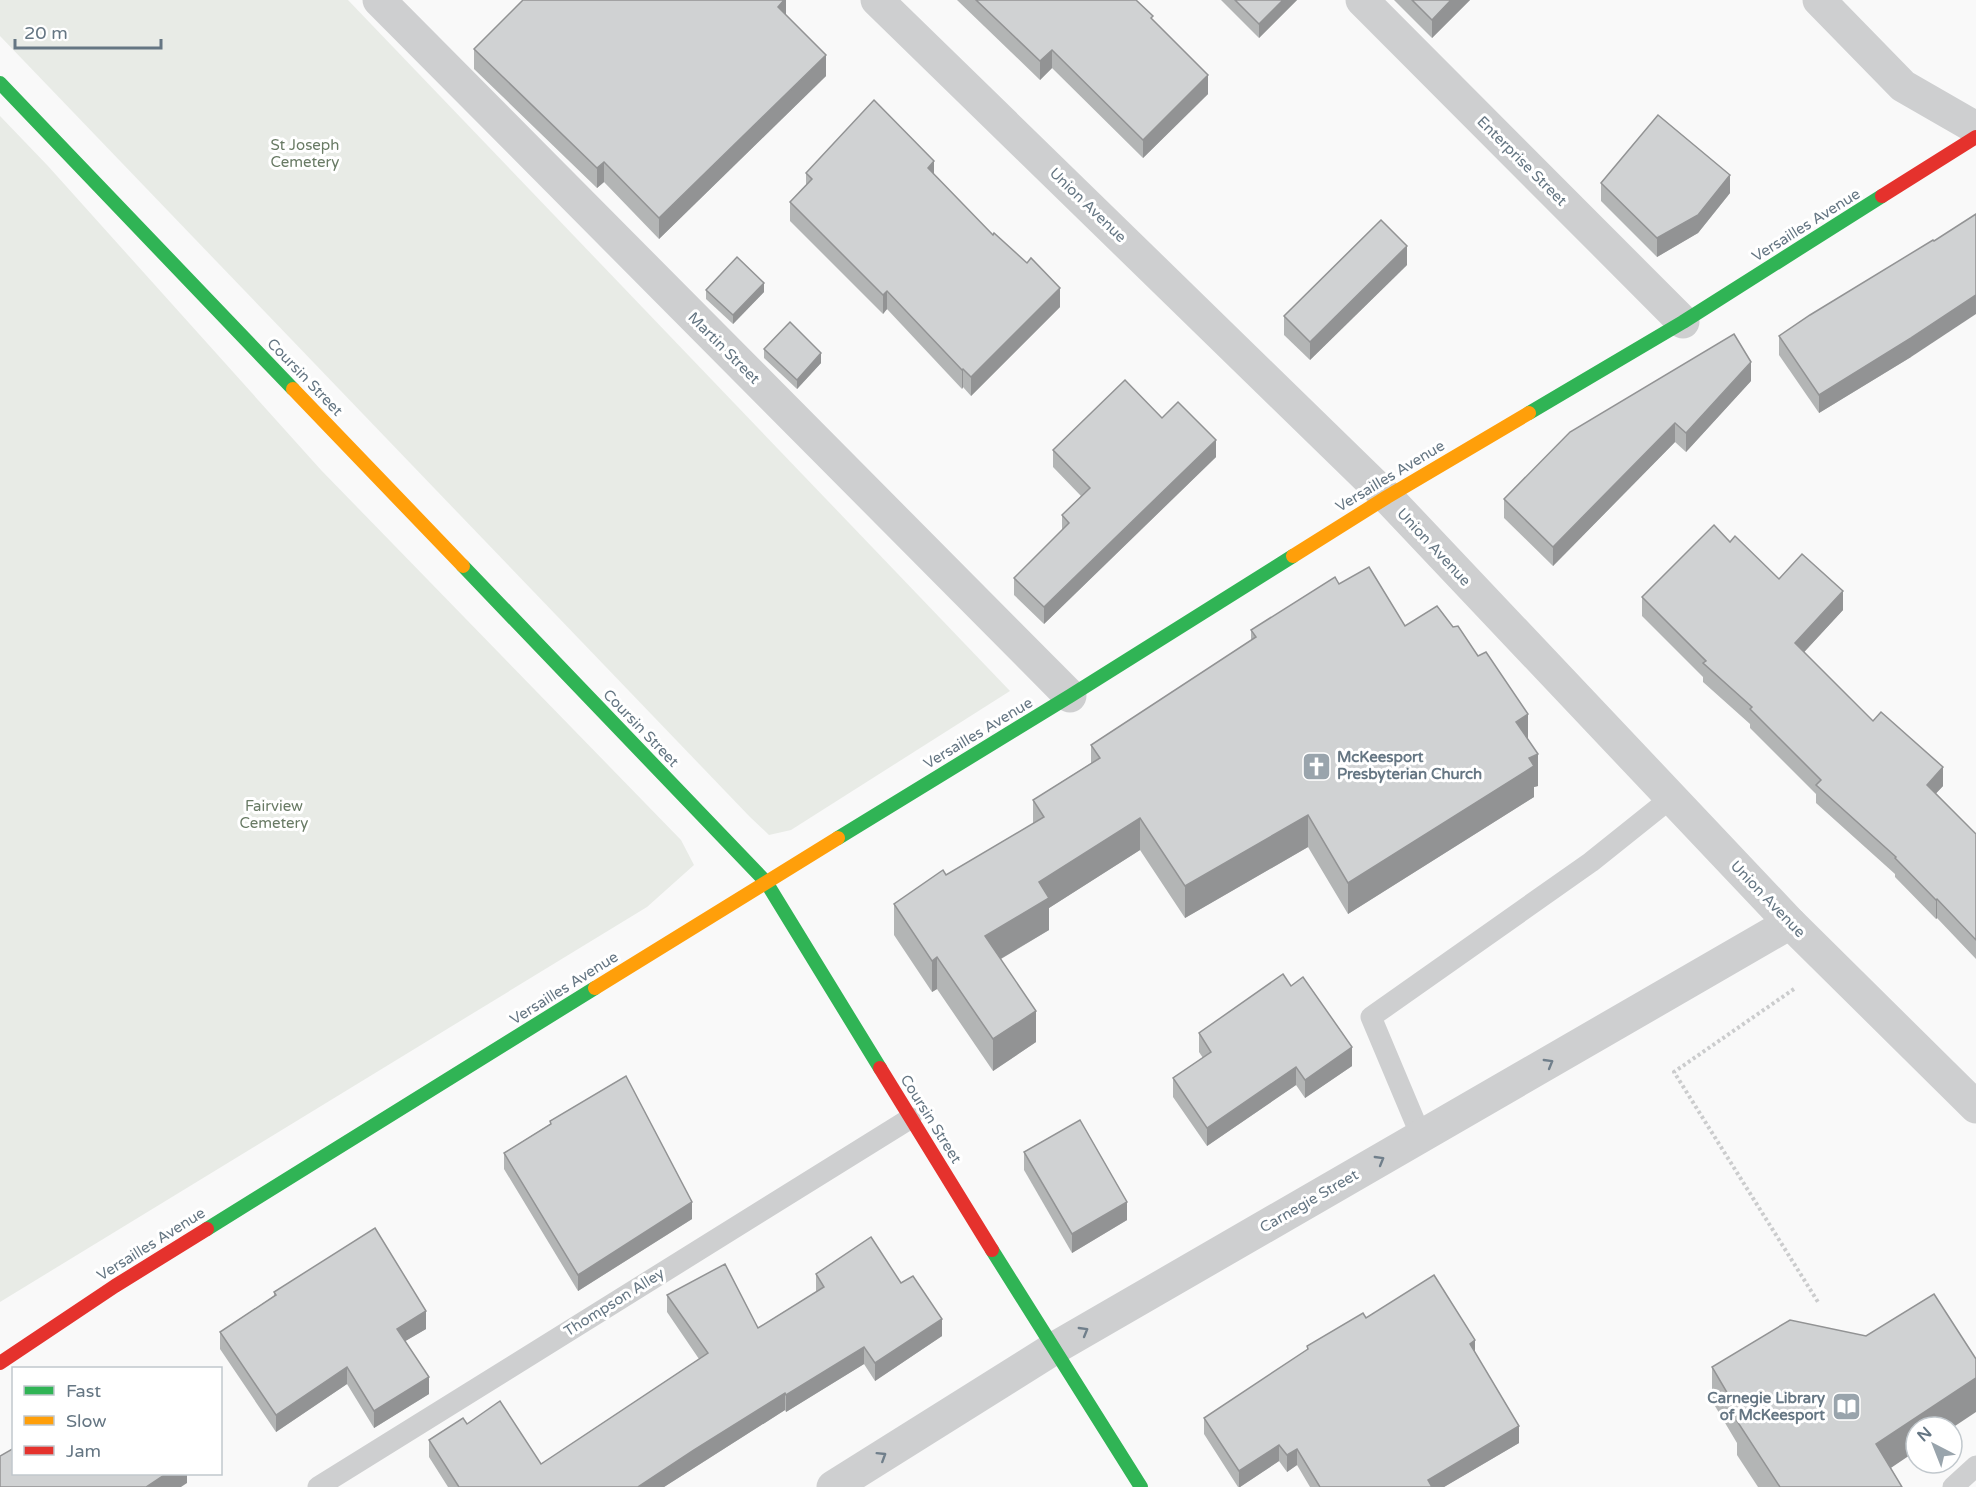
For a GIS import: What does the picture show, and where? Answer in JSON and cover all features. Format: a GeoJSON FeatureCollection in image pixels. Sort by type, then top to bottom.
{"type":"FeatureCollection","features":[{"type":"Feature","properties":{"kind":"street","name":"Martin Street"},"geometry":{"type":"LineString","coordinates":[[380,0],[1070,696]]}},
{"type":"Feature","properties":{"kind":"street","name":"Union Avenue"},"geometry":{"type":"LineString","coordinates":[[877,0],[1387,497],[1790,923],[1976,1107]]}},
{"type":"Feature","properties":{"kind":"street","name":"Enterprise Street"},"geometry":{"type":"LineString","coordinates":[[1362,0],[1683,321]]}},
{"type":"Feature","properties":{"kind":"street"},"geometry":{"type":"LineString","coordinates":[[1819,0],[1903,86],[1976,128]]}},
{"type":"Feature","properties":{"kind":"street","name":"Coursin Street"},"geometry":{"type":"LineString","coordinates":[[0,83],[766,882],[1053,1349],[1141,1487]]}},
{"type":"Feature","properties":{"kind":"street","name":"Versailles Avenue"},"geometry":{"type":"LineString","coordinates":[[0,1363],[115,1286],[766,882],[1070,696],[1387,497],[1683,321],[1976,137]]}},
{"type":"Feature","properties":{"kind":"street","name":"Carnegie Street"},"geometry":{"type":"LineString","coordinates":[[833,1487],[1053,1349],[1790,923]]}},
{"type":"Feature","properties":{"kind":"lane"},"geometry":{"type":"LineString","coordinates":[[1421,1136],[1371,1017],[1591,862],[1671,798]]}},
{"type":"Feature","properties":{"kind":"lane","name":"Thompson Alley"},"geometry":{"type":"LineString","coordinates":[[318,1487],[911,1118]]}},
{"type":"Feature","properties":{"kind":"lane"},"geometry":{"type":"LineString","coordinates":[[1953,1487],[1976,1466]]}},
{"type":"Feature","properties":{"kind":"path"},"geometry":{"type":"LineString","coordinates":[[1794,988],[1674,1072],[1818,1302]]}},
{"type":"Feature","properties":{"kind":"green space","name":"St Joseph Cemetery"},"geometry":{"type":"Polygon","coordinates":[[[0,0],[348,0],[1010,691],[791,830],[769,835],[0,36],[0,0]]]}},
{"type":"Feature","properties":{"kind":"green space","name":"Fairview Cemetery"},"geometry":{"type":"Polygon","coordinates":[[[0,116],[48,166],[321,470],[681,840],[694,865],[647,907],[0,1302],[0,116]]]}},
{"type":"Feature","properties":{"kind":"building"},"geometry":{"type":"Polygon","coordinates":[[[523,0],[784,0],[778,7],[826,55],[659,218],[604,162],[597,168],[474,49],[523,0]]]}},
{"type":"Feature","properties":{"kind":"building"},"geometry":{"type":"Polygon","coordinates":[[[976,0],[1136,0],[1208,75],[1143,140],[1052,50],[1040,61],[976,0]]]}},
{"type":"Feature","properties":{"kind":"building"},"geometry":{"type":"Polygon","coordinates":[[[1235,0],[1283,0],[1259,24],[1235,0]]]}},
{"type":"Feature","properties":{"kind":"building"},"geometry":{"type":"Polygon","coordinates":[[[1412,0],[1451,0],[1432,20],[1412,0]]]}},
{"type":"Feature","properties":{"kind":"building"},"geometry":{"type":"Polygon","coordinates":[[[874,100],[934,161],[928,168],[993,235],[994,233],[1027,263],[1031,258],[1060,288],[971,377],[887,291],[883,295],[790,202],[812,179],[806,173],[874,100]]]}},
{"type":"Feature","properties":{"kind":"building"},"geometry":{"type":"Polygon","coordinates":[[[1658,115],[1730,175],[1698,215],[1657,238],[1601,183],[1658,115]]]}},
{"type":"Feature","properties":{"kind":"building"},"geometry":{"type":"Polygon","coordinates":[[[1976,214],[1976,295],[1819,395],[1779,336],[1976,214]]]}},
{"type":"Feature","properties":{"kind":"building"},"geometry":{"type":"Polygon","coordinates":[[[1381,220],[1407,246],[1310,342],[1284,316],[1381,220]]]}},
{"type":"Feature","properties":{"kind":"building"},"geometry":{"type":"Polygon","coordinates":[[[737,257],[764,283],[733,315],[706,290],[737,257]]]}},
{"type":"Feature","properties":{"kind":"building"},"geometry":{"type":"Polygon","coordinates":[[[790,322],[821,353],[797,380],[764,349],[790,322]]]}},
{"type":"Feature","properties":{"kind":"building"},"geometry":{"type":"Polygon","coordinates":[[[1734,334],[1751,362],[1686,433],[1675,423],[1553,547],[1504,499],[1570,432],[1734,334]]]}},
{"type":"Feature","properties":{"kind":"building"},"geometry":{"type":"Polygon","coordinates":[[[1125,380],[1162,418],[1178,402],[1216,440],[1044,607],[1014,578],[1069,523],[1062,515],[1090,488],[1053,450],[1125,380]]]}},
{"type":"Feature","properties":{"kind":"building"},"geometry":{"type":"Polygon","coordinates":[[[1714,525],[1730,542],[1735,536],[1779,579],[1802,554],[1843,591],[1795,643],[1873,721],[1881,712],[1943,767],[1927,785],[1976,834],[1976,940],[1896,857],[1816,785],[1821,780],[1750,709],[1752,707],[1703,663],[1706,661],[1642,597],[1714,525]]]}},
{"type":"Feature","properties":{"kind":"building","name":"McKeesport Presbyterian Church"},"geometry":{"type":"Polygon","coordinates":[[[1369,567],[1405,626],[1437,606],[1453,627],[1458,626],[1478,656],[1486,652],[1528,714],[1516,722],[1538,754],[1529,758],[1534,766],[1348,883],[1308,815],[1185,886],[1140,818],[1039,882],[1049,898],[985,936],[1036,1011],[993,1039],[937,957],[932,961],[894,904],[943,870],[946,875],[1044,817],[1033,800],[1100,758],[1091,745],[1256,637],[1251,630],[1335,577],[1339,584],[1369,567]]]}},
{"type":"Feature","properties":{"kind":"building"},"geometry":{"type":"Polygon","coordinates":[[[1283,974],[1291,986],[1303,977],[1352,1047],[1305,1080],[1296,1067],[1207,1128],[1173,1078],[1211,1052],[1199,1033],[1283,974]]]}},
{"type":"Feature","properties":{"kind":"building"},"geometry":{"type":"Polygon","coordinates":[[[626,1076],[692,1202],[578,1275],[504,1153],[551,1124],[550,1121],[626,1076]]]}},
{"type":"Feature","properties":{"kind":"building"},"geometry":{"type":"Polygon","coordinates":[[[1080,1120],[1127,1202],[1072,1234],[1024,1152],[1080,1120]]]}},
{"type":"Feature","properties":{"kind":"building"},"geometry":{"type":"Polygon","coordinates":[[[375,1228],[426,1311],[397,1329],[429,1377],[374,1411],[347,1367],[276,1415],[220,1332],[276,1295],[274,1292],[375,1228]]]}},
{"type":"Feature","properties":{"kind":"building"},"geometry":{"type":"Polygon","coordinates":[[[871,1237],[901,1283],[913,1276],[942,1319],[875,1363],[864,1347],[786,1395],[785,1393],[638,1487],[459,1487],[429,1440],[463,1418],[467,1424],[500,1401],[541,1464],[708,1353],[667,1295],[725,1264],[758,1328],[824,1287],[816,1274],[871,1237]]]}},
{"type":"Feature","properties":{"kind":"building"},"geometry":{"type":"Polygon","coordinates":[[[1434,1275],[1475,1340],[1470,1344],[1519,1426],[1428,1480],[1432,1487],[1320,1487],[1297,1449],[1287,1455],[1279,1445],[1239,1471],[1204,1418],[1308,1349],[1307,1346],[1363,1313],[1366,1318],[1434,1275]]]}},
{"type":"Feature","properties":{"kind":"building","name":"Carnegie Library of McKeesport"},"geometry":{"type":"Polygon","coordinates":[[[1934,1294],[1976,1359],[1976,1378],[1920,1415],[1904,1415],[1904,1426],[1876,1444],[1902,1487],[1780,1487],[1737,1421],[1742,1418],[1712,1367],[1790,1320],[1866,1336],[1934,1294]]]}},
{"type":"Feature","properties":{"kind":"building"},"geometry":{"type":"Polygon","coordinates":[[[12,1449],[12,1475],[164,1475],[146,1487],[0,1487],[0,1456],[12,1449]]]}},
{"type":"Feature","properties":{"kind":"traffic: fast"},"geometry":{"type":"LineString","coordinates":[[0,83],[293,389]]}},
{"type":"Feature","properties":{"kind":"traffic: fast"},"geometry":{"type":"LineString","coordinates":[[1529,413],[1683,322],[1882,196]]}},
{"type":"Feature","properties":{"kind":"traffic: fast"},"geometry":{"type":"LineString","coordinates":[[838,838],[1293,556]]}},
{"type":"Feature","properties":{"kind":"traffic: fast"},"geometry":{"type":"LineString","coordinates":[[463,566],[766,882],[880,1068]]}},
{"type":"Feature","properties":{"kind":"traffic: fast"},"geometry":{"type":"LineString","coordinates":[[207,1229],[595,988]]}},
{"type":"Feature","properties":{"kind":"traffic: fast"},"geometry":{"type":"LineString","coordinates":[[992,1250],[1141,1487]]}},
{"type":"Feature","properties":{"kind":"traffic: slow"},"geometry":{"type":"LineString","coordinates":[[293,389],[463,566]]}},
{"type":"Feature","properties":{"kind":"traffic: slow"},"geometry":{"type":"LineString","coordinates":[[1293,556],[1529,413]]}},
{"type":"Feature","properties":{"kind":"traffic: slow"},"geometry":{"type":"LineString","coordinates":[[595,988],[838,838]]}},
{"type":"Feature","properties":{"kind":"traffic: jam"},"geometry":{"type":"LineString","coordinates":[[1882,196],[1976,137]]}},
{"type":"Feature","properties":{"kind":"traffic: jam"},"geometry":{"type":"LineString","coordinates":[[880,1068],[992,1250]]}},
{"type":"Feature","properties":{"kind":"traffic: jam"},"geometry":{"type":"LineString","coordinates":[[0,1363],[115,1286],[207,1229]]}},
{"type":"Feature","properties":{"kind":"place","name":"McKeesport Presbyterian Church"},"geometry":{"type":"Point","coordinates":[1316,766]}},
{"type":"Feature","properties":{"kind":"place","name":"Carnegie Library of McKeesport"},"geometry":{"type":"Point","coordinates":[1846,1407]}}]}
